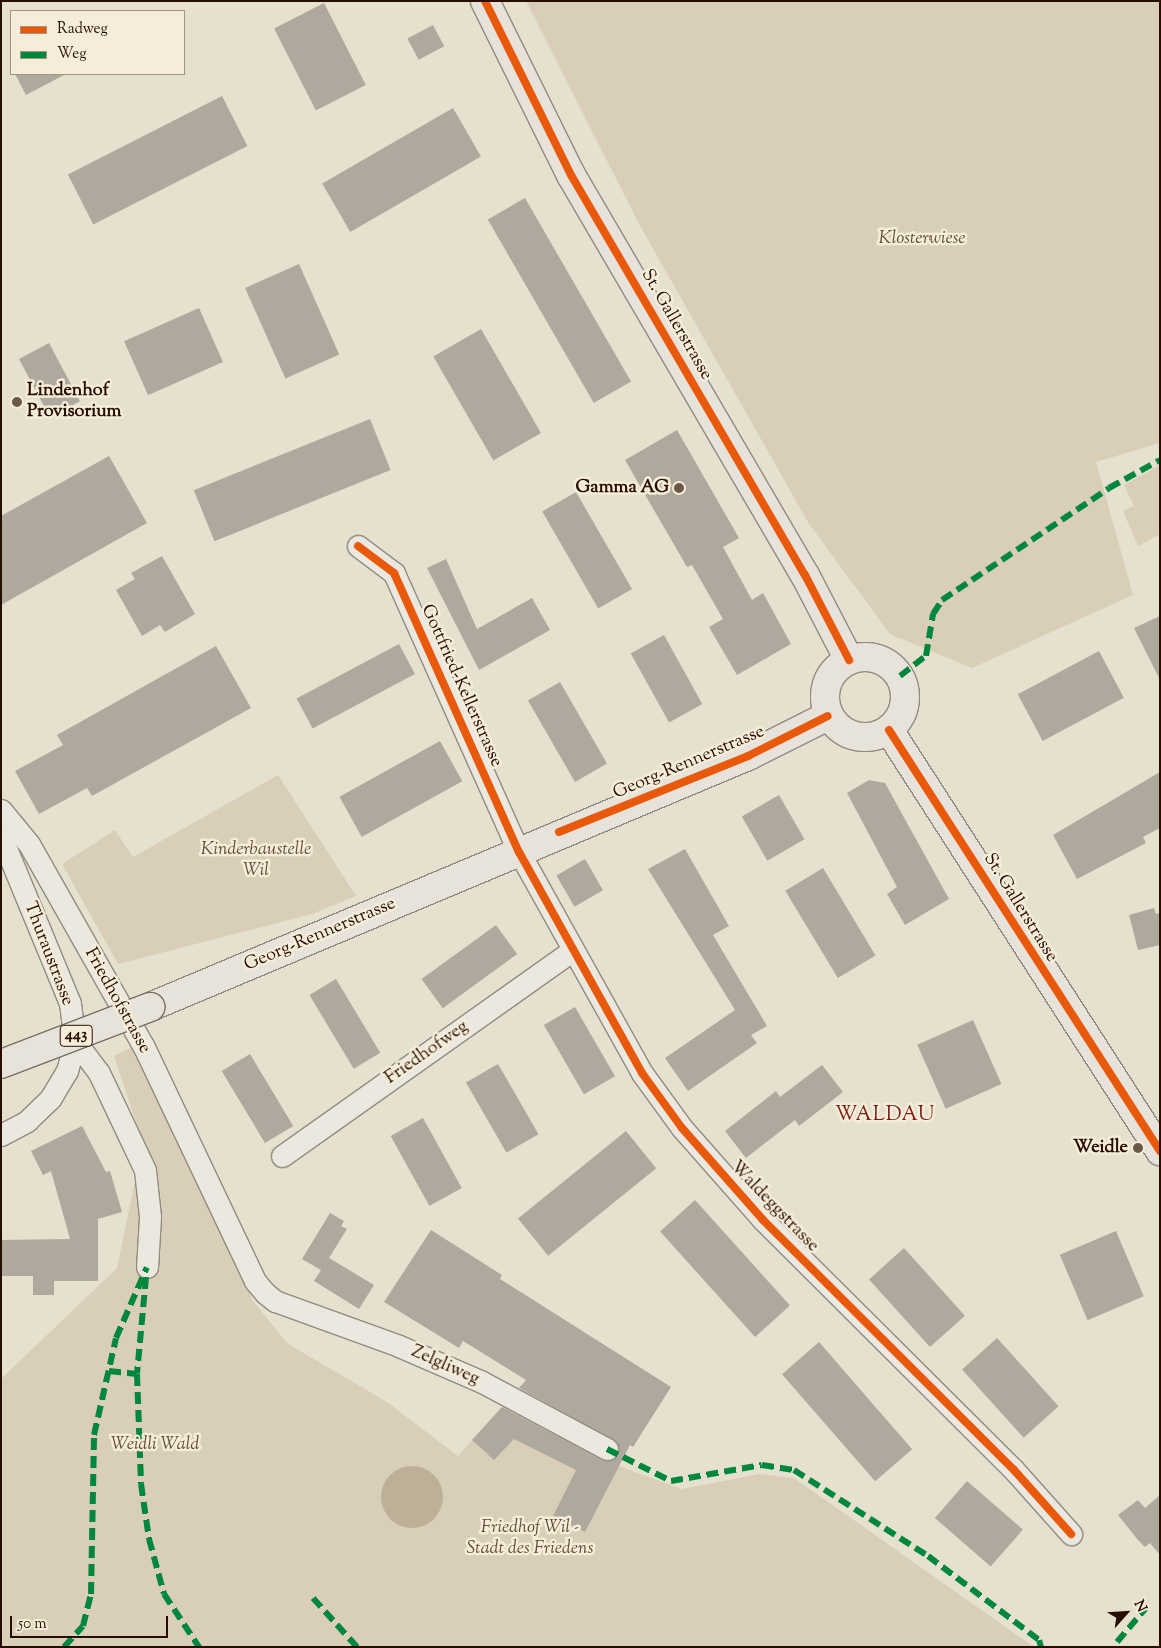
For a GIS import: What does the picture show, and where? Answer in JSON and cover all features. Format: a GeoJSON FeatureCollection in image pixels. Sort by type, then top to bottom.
{"type":"FeatureCollection","features":[{"type":"Feature","properties":{"kind":"main road","name":"St. Gallerstrasse"},"geometry":{"type":"LineString","coordinates":[[486,1],[571,175],[805,575],[849,660]]}},
{"type":"Feature","properties":{"kind":"main road"},"geometry":{"type":"LineString","coordinates":[[878,658],[900,676],[905,705],[889,730],[862,738],[837,727],[828,716],[824,700],[826,683],[835,669],[849,660],[878,658]]}},
{"type":"Feature","properties":{"kind":"main road","name":"Georg-Rennerstrasse"},"geometry":{"type":"LineString","coordinates":[[1,1064],[150,1007],[748,756],[828,716]]}},
{"type":"Feature","properties":{"kind":"main road","name":"St. Gallerstrasse"},"geometry":{"type":"LineString","coordinates":[[889,730],[1070,1018],[1160,1151]]}},
{"type":"Feature","properties":{"kind":"street","name":"Gottfried-Kellerstrasse"},"geometry":{"type":"LineString","coordinates":[[358,546],[394,573],[519,852]]}},
{"type":"Feature","properties":{"kind":"street","name":"Friedhofstrasse"},"geometry":{"type":"LineString","coordinates":[[1,810],[29,844],[144,1047],[255,1282],[275,1301]]}},
{"type":"Feature","properties":{"kind":"street","name":"Thuraustrasse"},"geometry":{"type":"LineString","coordinates":[[1,836],[70,1003],[75,1040],[99,1073],[145,1170],[150,1217],[147,1267]]}},
{"type":"Feature","properties":{"kind":"street","name":"Waldeggstrasse"},"geometry":{"type":"LineString","coordinates":[[519,852],[642,1073],[711,1163],[762,1220],[1014,1470],[1070,1534]]}},
{"type":"Feature","properties":{"kind":"street","name":"Friedhofweg"},"geometry":{"type":"LineString","coordinates":[[282,1156],[572,950]]}},
{"type":"Feature","properties":{"kind":"street"},"geometry":{"type":"LineString","coordinates":[[1,1135],[27,1121],[50,1099],[67,1072],[75,1040]]}},
{"type":"Feature","properties":{"kind":"street","name":"Zelgliweg"},"geometry":{"type":"LineString","coordinates":[[275,1301],[399,1346],[482,1382],[607,1449]]}},
{"type":"Feature","properties":{"kind":"green space","name":"Klosterwiese"},"geometry":{"type":"Polygon","coordinates":[[[526,1],[1160,1],[1160,443],[1096,462],[1133,595],[972,668],[890,634],[809,524],[639,224],[526,1]]]}},
{"type":"Feature","properties":{"kind":"green space"},"geometry":{"type":"Polygon","coordinates":[[[1160,465],[1160,534],[1138,546],[1123,511],[1134,506],[1124,485],[1160,465]]]}},
{"type":"Feature","properties":{"kind":"green space","name":"Kinderbaustelle Wil"},"geometry":{"type":"Polygon","coordinates":[[[278,775],[356,896],[312,914],[118,964],[62,864],[115,830],[133,857],[278,775]]]}},
{"type":"Feature","properties":{"kind":"green space"},"geometry":{"type":"Polygon","coordinates":[[[138,1044],[253,1301],[288,1344],[387,1402],[458,1456],[507,1401],[619,1466],[681,1489],[760,1474],[794,1478],[1034,1647],[1,1647],[1,1379],[117,1268],[143,1143],[114,1056],[138,1044]]]}},
{"type":"Feature","properties":{"kind":"shaded area"},"geometry":{"type":"Polygon","coordinates":[[[406,1466],[418,1466],[434,1475],[441,1485],[443,1497],[441,1509],[434,1519],[418,1528],[406,1528],[395,1523],[386,1514],[381,1503],[381,1491],[386,1480],[395,1471],[406,1466]]]}},
{"type":"Feature","properties":{"kind":"building"},"geometry":{"type":"Polygon","coordinates":[[[324,3],[366,85],[316,110],[274,28],[324,3]]]}},
{"type":"Feature","properties":{"kind":"building"},"geometry":{"type":"Polygon","coordinates":[[[433,25],[444,46],[419,60],[407,39],[433,25]]]}},
{"type":"Feature","properties":{"kind":"building"},"geometry":{"type":"Polygon","coordinates":[[[16,75],[64,75],[26,95],[16,75]]]}},
{"type":"Feature","properties":{"kind":"building"},"geometry":{"type":"Polygon","coordinates":[[[222,96],[247,146],[93,224],[68,175],[222,96]]]}},
{"type":"Feature","properties":{"kind":"building"},"geometry":{"type":"Polygon","coordinates":[[[453,108],[481,156],[350,232],[322,184],[453,108]]]}},
{"type":"Feature","properties":{"kind":"building"},"geometry":{"type":"Polygon","coordinates":[[[525,198],[631,382],[594,403],[488,220],[525,198]]]}},
{"type":"Feature","properties":{"kind":"building"},"geometry":{"type":"Polygon","coordinates":[[[299,264],[339,354],[285,378],[245,288],[299,264]]]}},
{"type":"Feature","properties":{"kind":"building"},"geometry":{"type":"Polygon","coordinates":[[[199,308],[223,362],[148,395],[124,341],[199,308]]]}},
{"type":"Feature","properties":{"kind":"building"},"geometry":{"type":"Polygon","coordinates":[[[481,329],[541,433],[493,460],[433,357],[481,329]]]}},
{"type":"Feature","properties":{"kind":"building"},"geometry":{"type":"Polygon","coordinates":[[[49,343],[80,401],[50,417],[19,359],[49,343]]]}},
{"type":"Feature","properties":{"kind":"building"},"geometry":{"type":"Polygon","coordinates":[[[370,419],[391,470],[214,541],[194,490],[370,419]]]}},
{"type":"Feature","properties":{"kind":"building"},"geometry":{"type":"Polygon","coordinates":[[[677,430],[739,538],[723,547],[752,600],[763,593],[791,644],[737,675],[709,627],[723,619],[692,565],[687,567],[625,460],[677,430]]]}},
{"type":"Feature","properties":{"kind":"building"},"geometry":{"type":"Polygon","coordinates":[[[109,456],[147,523],[1,605],[1,516],[109,456]]]}},
{"type":"Feature","properties":{"kind":"building"},"geometry":{"type":"Polygon","coordinates":[[[576,492],[632,589],[598,608],[542,512],[576,492]]]}},
{"type":"Feature","properties":{"kind":"building"},"geometry":{"type":"Polygon","coordinates":[[[162,556],[195,614],[165,632],[160,625],[142,636],[116,590],[135,579],[131,573],[162,556]]]}},
{"type":"Feature","properties":{"kind":"building"},"geometry":{"type":"Polygon","coordinates":[[[446,559],[477,629],[532,598],[550,630],[479,670],[427,568],[446,559]]]}},
{"type":"Feature","properties":{"kind":"building"},"geometry":{"type":"Polygon","coordinates":[[[1160,616],[1160,680],[1134,628],[1160,616]]]}},
{"type":"Feature","properties":{"kind":"building"},"geometry":{"type":"Polygon","coordinates":[[[664,635],[702,704],[669,723],[631,653],[664,635]]]}},
{"type":"Feature","properties":{"kind":"building"},"geometry":{"type":"Polygon","coordinates":[[[399,644],[415,674],[313,728],[297,698],[399,644]]]}},
{"type":"Feature","properties":{"kind":"building"},"geometry":{"type":"Polygon","coordinates":[[[216,646],[251,708],[92,796],[87,788],[39,814],[15,771],[63,745],[57,735],[216,646]]]}},
{"type":"Feature","properties":{"kind":"building"},"geometry":{"type":"Polygon","coordinates":[[[1099,651],[1124,698],[1043,741],[1018,694],[1099,651]]]}},
{"type":"Feature","properties":{"kind":"building"},"geometry":{"type":"Polygon","coordinates":[[[560,682],[607,763],[575,782],[528,700],[560,682]]]}},
{"type":"Feature","properties":{"kind":"building"},"geometry":{"type":"Polygon","coordinates":[[[440,741],[462,781],[362,837],[339,797],[440,741]]]}},
{"type":"Feature","properties":{"kind":"building"},"geometry":{"type":"Polygon","coordinates":[[[1160,772],[1160,828],[1143,837],[1146,843],[1077,879],[1053,835],[1160,772]]]}},
{"type":"Feature","properties":{"kind":"building"},"geometry":{"type":"Polygon","coordinates":[[[869,780],[885,783],[949,899],[905,925],[887,894],[897,887],[847,793],[869,780]]]}},
{"type":"Feature","properties":{"kind":"building"},"geometry":{"type":"Polygon","coordinates":[[[779,795],[804,839],[767,861],[742,817],[779,795]]]}},
{"type":"Feature","properties":{"kind":"building"},"geometry":{"type":"Polygon","coordinates":[[[685,849],[729,926],[713,935],[767,1026],[751,1035],[757,1043],[688,1091],[665,1058],[735,1010],[648,869],[685,849]]]}},
{"type":"Feature","properties":{"kind":"building"},"geometry":{"type":"Polygon","coordinates":[[[585,859],[603,890],[574,907],[556,876],[585,859]]]}},
{"type":"Feature","properties":{"kind":"building"},"geometry":{"type":"Polygon","coordinates":[[[823,868],[876,955],[838,978],[785,891],[823,868]]]}},
{"type":"Feature","properties":{"kind":"building"},"geometry":{"type":"Polygon","coordinates":[[[1154,908],[1156,914],[1160,913],[1160,945],[1138,950],[1129,915],[1154,908]]]}},
{"type":"Feature","properties":{"kind":"building"},"geometry":{"type":"Polygon","coordinates":[[[496,925],[517,954],[443,1008],[422,979],[496,925]]]}},
{"type":"Feature","properties":{"kind":"building"},"geometry":{"type":"Polygon","coordinates":[[[336,979],[380,1053],[354,1069],[309,995],[336,979]]]}},
{"type":"Feature","properties":{"kind":"building"},"geometry":{"type":"Polygon","coordinates":[[[575,1007],[615,1076],[584,1094],[544,1025],[575,1007]]]}},
{"type":"Feature","properties":{"kind":"building"},"geometry":{"type":"Polygon","coordinates":[[[973,1020],[1001,1084],[946,1109],[917,1045],[973,1020]]]}},
{"type":"Feature","properties":{"kind":"building"},"geometry":{"type":"Polygon","coordinates":[[[250,1054],[293,1126],[265,1143],[222,1071],[250,1054]]]}},
{"type":"Feature","properties":{"kind":"building"},"geometry":{"type":"Polygon","coordinates":[[[498,1064],[538,1134],[506,1153],[466,1082],[498,1064]]]}},
{"type":"Feature","properties":{"kind":"building"},"geometry":{"type":"Polygon","coordinates":[[[822,1065],[843,1092],[799,1126],[795,1120],[746,1158],[725,1131],[776,1091],[780,1097],[822,1065]]]}},
{"type":"Feature","properties":{"kind":"building"},"geometry":{"type":"Polygon","coordinates":[[[423,1118],[462,1188],[429,1206],[391,1136],[423,1118]]]}},
{"type":"Feature","properties":{"kind":"building"},"geometry":{"type":"Polygon","coordinates":[[[82,1126],[106,1172],[110,1171],[122,1212],[98,1219],[98,1281],[54,1281],[54,1295],[33,1295],[33,1276],[1,1276],[1,1240],[70,1239],[51,1171],[43,1175],[31,1151],[82,1126]]]}},
{"type":"Feature","properties":{"kind":"building"},"geometry":{"type":"Polygon","coordinates":[[[626,1131],[656,1168],[548,1256],[518,1218],[626,1131]]]}},
{"type":"Feature","properties":{"kind":"building"},"geometry":{"type":"Polygon","coordinates":[[[695,1200],[790,1306],[755,1337],[660,1231],[695,1200]]]}},
{"type":"Feature","properties":{"kind":"building"},"geometry":{"type":"Polygon","coordinates":[[[330,1213],[344,1221],[341,1226],[347,1229],[329,1258],[374,1285],[359,1309],[314,1281],[321,1270],[302,1259],[330,1213]]]}},
{"type":"Feature","properties":{"kind":"building"},"geometry":{"type":"Polygon","coordinates":[[[431,1230],[502,1275],[500,1279],[671,1387],[633,1447],[630,1445],[585,1532],[553,1516],[576,1470],[514,1439],[494,1460],[472,1440],[502,1407],[602,1460],[613,1460],[618,1455],[617,1442],[519,1388],[526,1380],[463,1341],[459,1348],[384,1302],[431,1230]]]}},
{"type":"Feature","properties":{"kind":"building"},"geometry":{"type":"Polygon","coordinates":[[[1116,1231],[1144,1296],[1088,1320],[1060,1255],[1116,1231]]]}},
{"type":"Feature","properties":{"kind":"building"},"geometry":{"type":"Polygon","coordinates":[[[904,1248],[965,1316],[930,1347],[869,1279],[904,1248]]]}},
{"type":"Feature","properties":{"kind":"building"},"geometry":{"type":"Polygon","coordinates":[[[997,1338],[1059,1406],[1024,1438],[962,1369],[997,1338]]]}},
{"type":"Feature","properties":{"kind":"building"},"geometry":{"type":"Polygon","coordinates":[[[819,1342],[912,1449],[875,1481],[782,1374],[819,1342]]]}},
{"type":"Feature","properties":{"kind":"building"},"geometry":{"type":"Polygon","coordinates":[[[967,1481],[1023,1530],[991,1567],[935,1518],[967,1481]]]}},
{"type":"Feature","properties":{"kind":"building"},"geometry":{"type":"Polygon","coordinates":[[[1160,1495],[1160,1555],[1150,1543],[1145,1547],[1118,1515],[1138,1500],[1145,1508],[1160,1495]]]}},
{"type":"Feature","properties":{"kind":"marked path"},"geometry":{"type":"LineString","coordinates":[[900,676],[926,656],[933,614],[942,600],[1109,488],[1160,460]]}},
{"type":"Feature","properties":{"kind":"marked path"},"geometry":{"type":"LineString","coordinates":[[64,1647],[83,1626],[91,1594],[94,1435],[116,1338],[147,1267]]}},
{"type":"Feature","properties":{"kind":"marked path"},"geometry":{"type":"LineString","coordinates":[[146,1277],[137,1374],[141,1484],[149,1539],[164,1594],[199,1647]]}},
{"type":"Feature","properties":{"kind":"marked path"},"geometry":{"type":"LineString","coordinates":[[109,1371],[137,1374]]}},
{"type":"Feature","properties":{"kind":"marked path"},"geometry":{"type":"LineString","coordinates":[[607,1449],[671,1481],[762,1465],[794,1470],[928,1556],[1039,1640],[1041,1647]]}},
{"type":"Feature","properties":{"kind":"marked path"},"geometry":{"type":"LineString","coordinates":[[313,1598],[357,1647]]}},
{"type":"Feature","properties":{"kind":"marked path"},"geometry":{"type":"LineString","coordinates":[[1117,1642],[1151,1602]]}},
{"type":"Feature","properties":{"kind":"cycle path"},"geometry":{"type":"LineString","coordinates":[[485,1],[571,175],[805,575],[849,660]]}},
{"type":"Feature","properties":{"kind":"cycle path"},"geometry":{"type":"LineString","coordinates":[[358,546],[394,573],[519,852],[642,1073],[682,1128],[763,1220],[1014,1470],[1071,1534]]}},
{"type":"Feature","properties":{"kind":"cycle path"},"geometry":{"type":"LineString","coordinates":[[559,832],[748,756],[828,716]]}},
{"type":"Feature","properties":{"kind":"cycle path"},"geometry":{"type":"LineString","coordinates":[[889,730],[1160,1151]]}},
{"type":"Feature","properties":{"kind":"place","name":"Lindenhof Provisorium"},"geometry":{"type":"Point","coordinates":[17,402]}},
{"type":"Feature","properties":{"kind":"place","name":"Gamma AG"},"geometry":{"type":"Point","coordinates":[679,488]}},
{"type":"Feature","properties":{"kind":"place","name":"Weidle"},"geometry":{"type":"Point","coordinates":[1138,1148]}},
{"type":"Feature","properties":{"kind":"district","name":"WALDAU"},"geometry":{"type":"Point","coordinates":[885,1115]}},
{"type":"Feature","properties":{"kind":"park label","name":"Weidli Wald"},"geometry":{"type":"Point","coordinates":[155,1445]}},
{"type":"Feature","properties":{"kind":"park label","name":"Friedhof Wil - Stadt des Friedens"},"geometry":{"type":"Point","coordinates":[530,1539]}}]}
